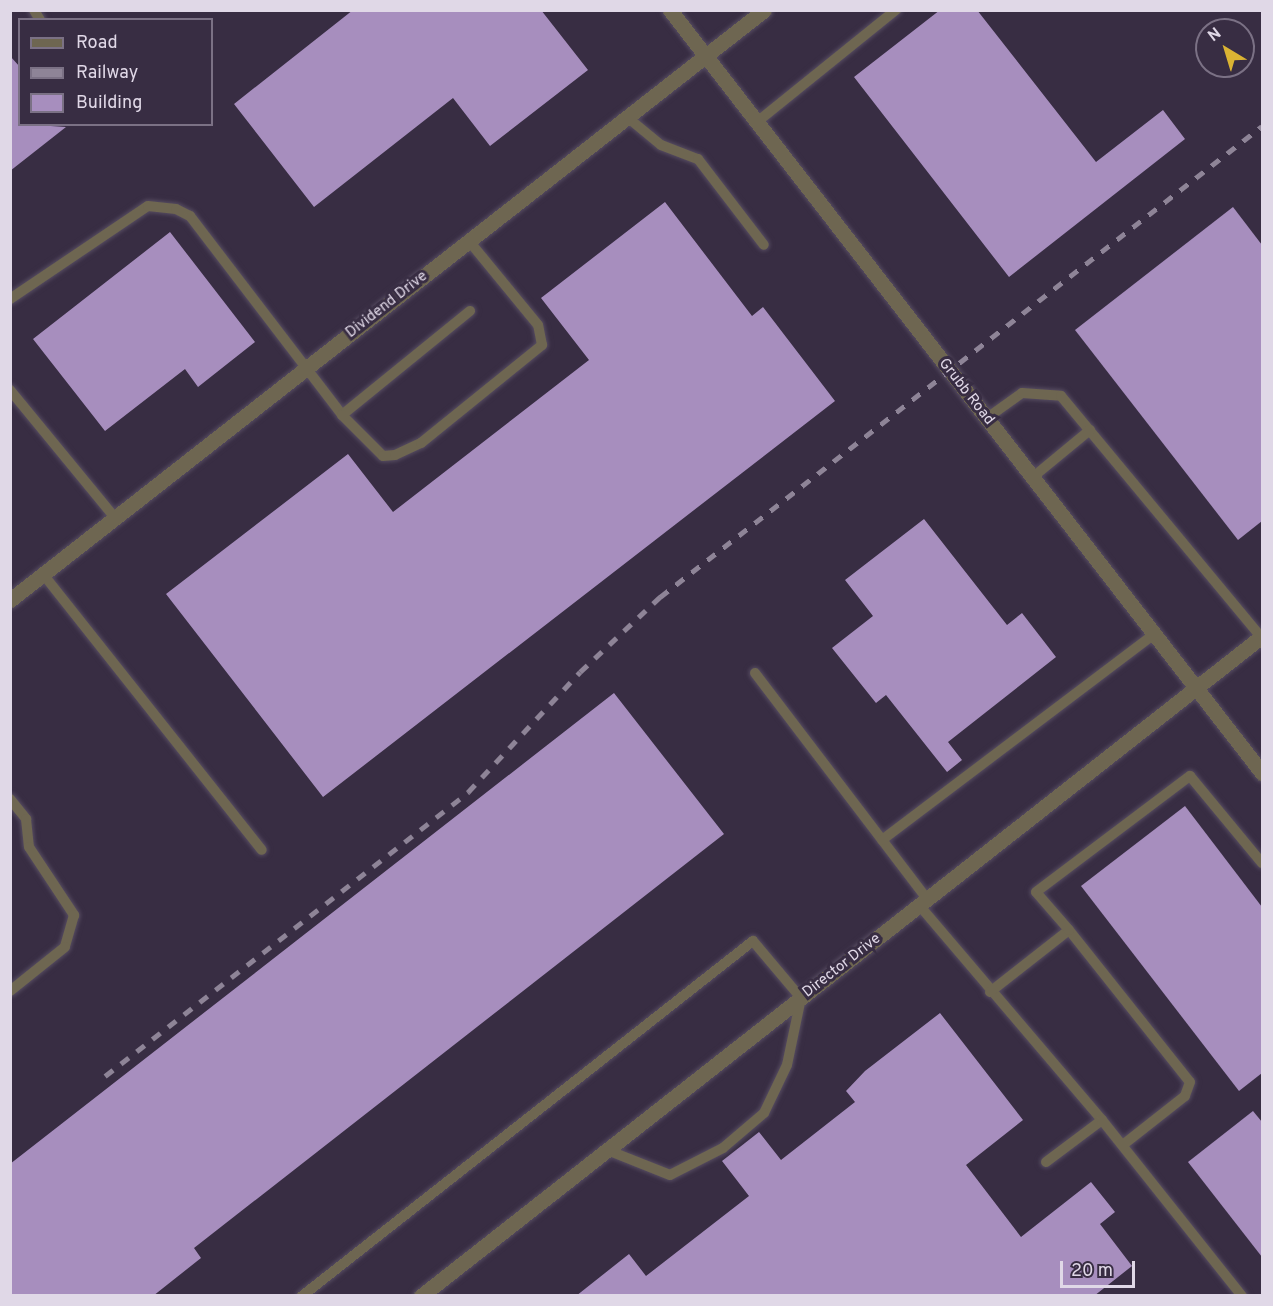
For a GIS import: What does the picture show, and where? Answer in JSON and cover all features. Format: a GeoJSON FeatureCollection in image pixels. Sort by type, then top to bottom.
{"type":"FeatureCollection","features":[{"type":"Feature","properties":{"kind":"street","name":"Grubb Road"},"geometry":{"type":"LineString","coordinates":[[670,10],[1263,773]]}},
{"type":"Feature","properties":{"kind":"street","name":"Dividend Drive"},"geometry":{"type":"LineString","coordinates":[[10,600],[764,10]]}},
{"type":"Feature","properties":{"kind":"street","name":"Director Drive"},"geometry":{"type":"LineString","coordinates":[[421,1296],[1262,636]]}},
{"type":"Feature","properties":{"kind":"lane"},"geometry":{"type":"LineString","coordinates":[[757,122],[896,10]]}},
{"type":"Feature","properties":{"kind":"lane"},"geometry":{"type":"LineString","coordinates":[[627,117],[661,145],[698,159],[764,244]]}},
{"type":"Feature","properties":{"kind":"lane"},"geometry":{"type":"LineString","coordinates":[[10,299],[148,206],[176,209],[190,216],[304,370],[342,415],[383,456],[395,455],[421,443],[542,345],[538,325],[469,241]]}},
{"type":"Feature","properties":{"kind":"lane"},"geometry":{"type":"LineString","coordinates":[[342,415],[471,311]]}},
{"type":"Feature","properties":{"kind":"lane"},"geometry":{"type":"LineString","coordinates":[[10,390],[114,518]]}},
{"type":"Feature","properties":{"kind":"lane"},"geometry":{"type":"LineString","coordinates":[[987,418],[1022,393],[1061,396],[1262,636]]}},
{"type":"Feature","properties":{"kind":"lane"},"geometry":{"type":"LineString","coordinates":[[1033,477],[1090,430]]}},
{"type":"Feature","properties":{"kind":"lane"},"geometry":{"type":"LineString","coordinates":[[43,574],[262,850]]}},
{"type":"Feature","properties":{"kind":"lane"},"geometry":{"type":"LineString","coordinates":[[882,840],[1154,634]]}},
{"type":"Feature","properties":{"kind":"lane"},"geometry":{"type":"LineString","coordinates":[[755,673],[882,840],[923,902],[990,992],[1125,1144],[1242,1296]]}},
{"type":"Feature","properties":{"kind":"lane"},"geometry":{"type":"LineString","coordinates":[[1125,1144],[1185,1096],[1190,1082],[1070,930],[1036,892],[1190,776],[1263,863]]}},
{"type":"Feature","properties":{"kind":"lane"},"geometry":{"type":"LineString","coordinates":[[10,799],[26,819],[29,847],[74,915],[65,947],[10,991]]}},
{"type":"Feature","properties":{"kind":"lane"},"geometry":{"type":"LineString","coordinates":[[990,992],[1070,930]]}},
{"type":"Feature","properties":{"kind":"lane"},"geometry":{"type":"LineString","coordinates":[[302,1296],[753,941],[801,998],[788,1065],[764,1113],[723,1148],[670,1175],[607,1150]]}},
{"type":"Feature","properties":{"kind":"lane"},"geometry":{"type":"LineString","coordinates":[[1046,1162],[1102,1120]]}},
{"type":"Feature","properties":{"kind":"building"},"geometry":{"type":"Polygon","coordinates":[[[353,10],[541,10],[588,70],[490,146],[453,98],[314,207],[234,104],[353,10]]]}},
{"type":"Feature","properties":{"kind":"building"},"geometry":{"type":"Polygon","coordinates":[[[940,10],[977,10],[1096,162],[1163,110],[1185,139],[1009,277],[854,77],[940,10]]]}},
{"type":"Feature","properties":{"kind":"building"},"geometry":{"type":"Polygon","coordinates":[[[10,56],[18,65],[18,126],[66,127],[10,171],[10,56]]]}},
{"type":"Feature","properties":{"kind":"building"},"geometry":{"type":"Polygon","coordinates":[[[665,202],[752,316],[763,307],[835,401],[323,797],[166,594],[348,454],[393,512],[589,360],[541,298],[665,202]]]}},
{"type":"Feature","properties":{"kind":"building"},"geometry":{"type":"Polygon","coordinates":[[[1233,207],[1262,245],[1262,521],[1238,540],[1075,330],[1233,207]]]}},
{"type":"Feature","properties":{"kind":"building"},"geometry":{"type":"Polygon","coordinates":[[[170,232],[255,342],[198,387],[185,369],[105,431],[33,339],[170,232]]]}},
{"type":"Feature","properties":{"kind":"building"},"geometry":{"type":"Polygon","coordinates":[[[924,519],[1007,625],[1022,613],[1056,657],[948,742],[962,760],[947,772],[886,695],[876,703],[832,648],[873,616],[845,580],[924,519]]]}},
{"type":"Feature","properties":{"kind":"building"},"geometry":{"type":"Polygon","coordinates":[[[614,693],[724,834],[194,1248],[201,1258],[153,1296],[10,1296],[10,1164],[614,693]]]}},
{"type":"Feature","properties":{"kind":"building"},"geometry":{"type":"Polygon","coordinates":[[[1185,806],[1262,907],[1262,1073],[1239,1091],[1081,886],[1185,806]]]}},
{"type":"Feature","properties":{"kind":"building"},"geometry":{"type":"Polygon","coordinates":[[[940,1013],[1023,1120],[966,1165],[1021,1237],[1091,1182],[1115,1212],[1100,1224],[1132,1266],[1094,1296],[576,1296],[629,1254],[646,1276],[749,1196],[722,1161],[759,1132],[781,1160],[855,1102],[846,1091],[865,1071],[940,1013]]]}},
{"type":"Feature","properties":{"kind":"building"},"geometry":{"type":"Polygon","coordinates":[[[1253,1111],[1262,1122],[1262,1257],[1188,1162],[1253,1111]]]}},
{"type":"Feature","properties":{"kind":"railway"},"geometry":{"type":"LineString","coordinates":[[105,1076],[468,792],[580,672],[660,597],[1262,126]]}}]}
